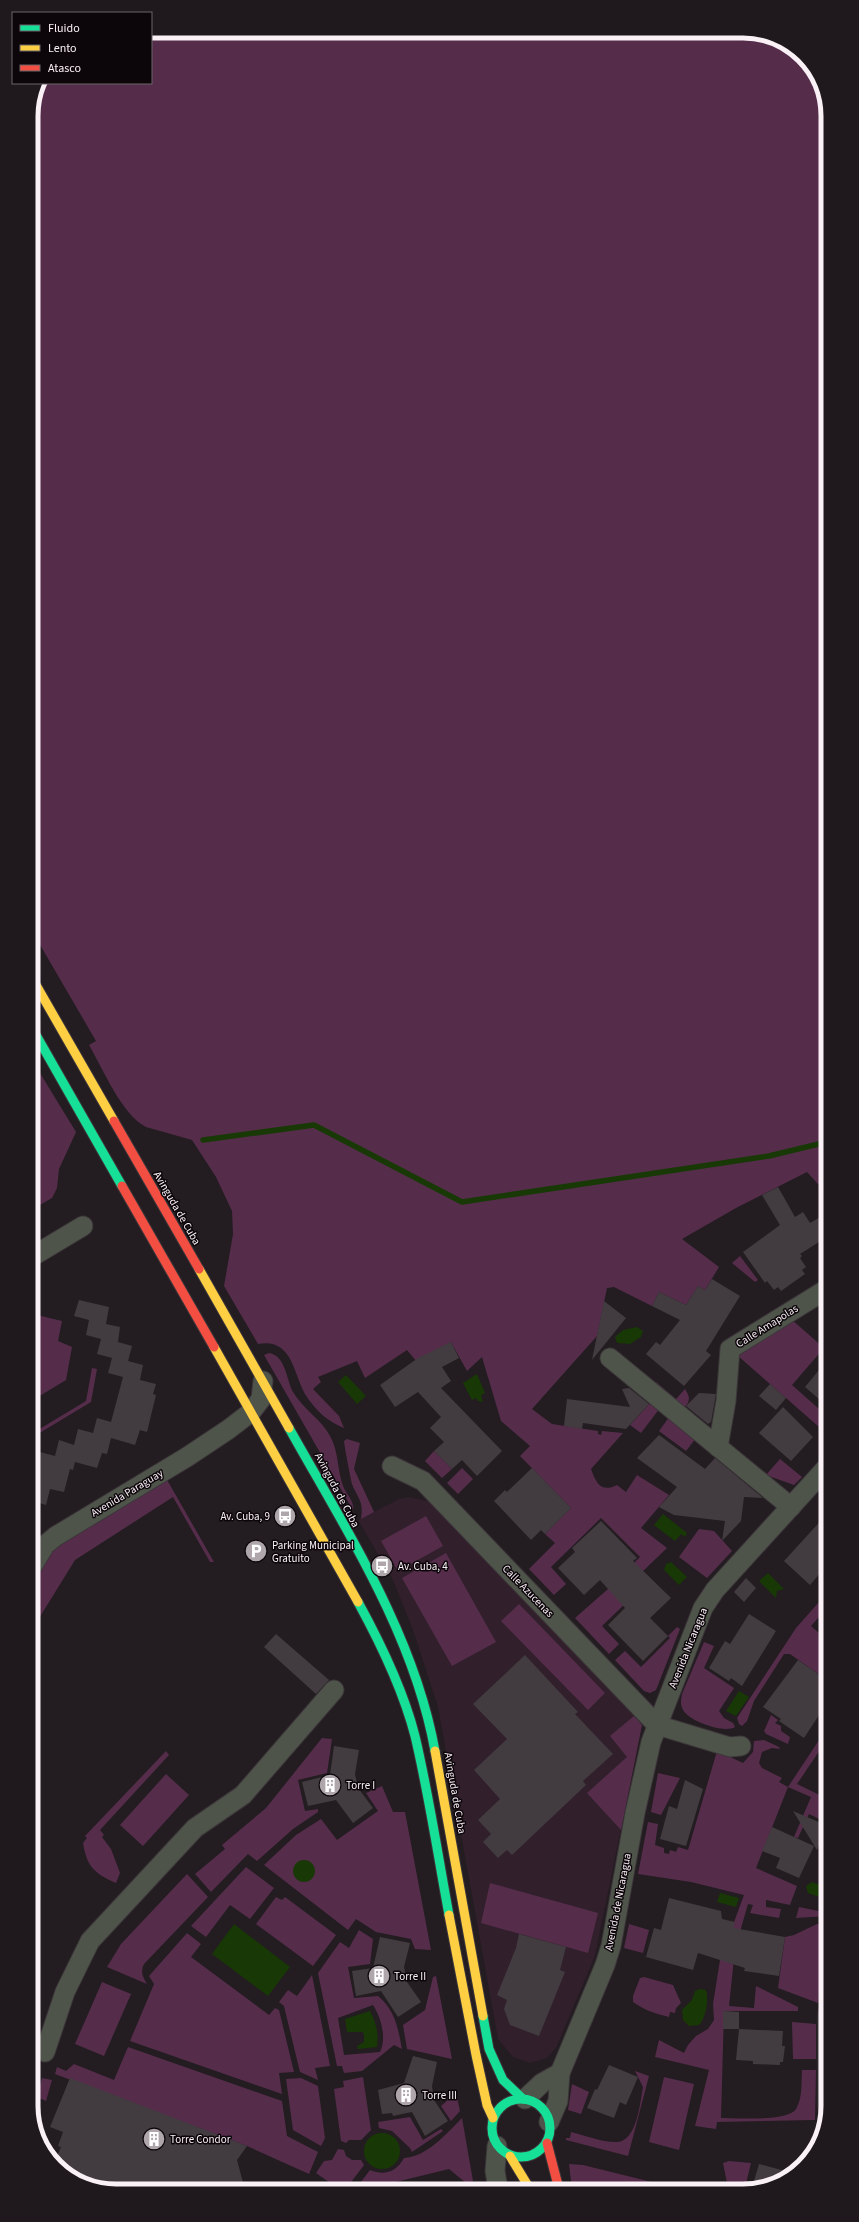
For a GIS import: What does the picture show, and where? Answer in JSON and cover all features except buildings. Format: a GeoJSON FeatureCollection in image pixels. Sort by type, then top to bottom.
{"type":"FeatureCollection","features":[{"type":"Feature","properties":{"kind":"main road","name":"Avinguda de Cuba"},"geometry":{"type":"LineString","coordinates":[[38,988],[263,1381],[397,1628],[420,1686],[430,1724],[489,2049],[502,2080],[524,2099]]}},
{"type":"Feature","properties":{"kind":"main road"},"geometry":{"type":"LineString","coordinates":[[38,1039],[270,1444],[375,1633],[409,1712],[415,1736],[479,2068],[487,2105],[493,2118]]}},
{"type":"Feature","properties":{"kind":"main road"},"geometry":{"type":"LineString","coordinates":[[504,2151],[527,2158],[542,2149],[547,2143],[550,2135],[549,2122],[544,2111],[538,2105],[524,2099],[506,2102],[500,2107],[493,2118],[491,2130],[504,2151],[527,2184]]}},
{"type":"Feature","properties":{"kind":"main road"},"geometry":{"type":"LineString","coordinates":[[547,2143],[558,2184]]}},
{"type":"Feature","properties":{"kind":"street"},"geometry":{"type":"LineString","coordinates":[[38,1253],[83,1226]]}},
{"type":"Feature","properties":{"kind":"street","name":"Calle Amapolas"},"geometry":{"type":"LineString","coordinates":[[718,1447],[726,1401],[730,1349],[821,1294]]}},
{"type":"Feature","properties":{"kind":"street"},"geometry":{"type":"LineString","coordinates":[[610,1358],[791,1507]]}},
{"type":"Feature","properties":{"kind":"street"},"geometry":{"type":"LineString","coordinates":[[251,1412],[261,1399],[263,1381]]}},
{"type":"Feature","properties":{"kind":"street","name":"Avenida Paraguay"},"geometry":{"type":"LineString","coordinates":[[38,1557],[45,1545],[56,1536],[187,1457],[229,1429],[251,1412]]}},
{"type":"Feature","properties":{"kind":"street"},"geometry":{"type":"LineString","coordinates":[[229,1429],[247,1428],[256,1432],[270,1444]]}},
{"type":"Feature","properties":{"kind":"street","name":"Calle Azucenas"},"geometry":{"type":"LineString","coordinates":[[392,1466],[423,1481],[657,1725]]}},
{"type":"Feature","properties":{"kind":"street","name":"Avenida Nicaragua"},"geometry":{"type":"LineString","coordinates":[[657,1725],[703,1608],[715,1590],[791,1507],[821,1479]]}},
{"type":"Feature","properties":{"kind":"street"},"geometry":{"type":"LineString","coordinates":[[45,2052],[65,1992],[90,1941],[195,1828],[243,1795],[334,1690]]}},
{"type":"Feature","properties":{"kind":"street"},"geometry":{"type":"LineString","coordinates":[[657,1725],[730,1747],[741,1746]]}},
{"type":"Feature","properties":{"kind":"street","name":"Avenida de Nicaragua"},"geometry":{"type":"LineString","coordinates":[[549,2122],[558,2101],[560,2073],[610,1949],[635,1813],[657,1725]]}},
{"type":"Feature","properties":{"kind":"street"},"geometry":{"type":"LineString","coordinates":[[524,2099],[542,2083],[560,2073]]}},
{"type":"Feature","properties":{"kind":"street"},"geometry":{"type":"LineString","coordinates":[[497,2184],[495,2171],[504,2151]]}},
{"type":"Feature","properties":{"kind":"shaded area"},"geometry":{"type":"Polygon","coordinates":[[[152,38],[748,38],[768,42],[782,48],[794,57],[808,73],[815,86],[821,116],[821,1187],[807,1172],[736,1208],[682,1239],[719,1267],[705,1290],[698,1286],[686,1305],[659,1292],[652,1306],[614,1287],[607,1288],[597,1336],[532,1409],[552,1424],[598,1431],[598,1434],[601,1435],[602,1431],[623,1433],[591,1469],[597,1482],[603,1487],[607,1488],[617,1485],[626,1492],[637,1475],[669,1495],[641,1528],[667,1548],[640,1574],[631,1598],[602,1626],[619,1644],[609,1654],[575,1618],[608,1589],[640,1557],[601,1518],[551,1567],[566,1584],[554,1595],[529,1569],[555,1543],[545,1534],[571,1508],[520,1456],[530,1446],[501,1421],[482,1357],[467,1371],[451,1342],[417,1362],[407,1350],[365,1378],[357,1361],[318,1377],[321,1382],[313,1389],[339,1416],[344,1428],[332,1422],[322,1414],[305,1394],[290,1358],[285,1351],[278,1346],[258,1344],[224,1286],[233,1234],[232,1211],[216,1177],[192,1140],[146,1127],[137,1121],[129,1112],[121,1102],[89,1045],[96,1041],[38,941],[38,111],[45,84],[152,84],[152,38]]]}},
{"type":"Feature","properties":{"kind":"shaded area"},"geometry":{"type":"Polygon","coordinates":[[[38,1070],[76,1132],[59,1169],[57,1188],[52,1198],[38,1206],[38,1070]]]}},
{"type":"Feature","properties":{"kind":"shaded area"},"geometry":{"type":"Polygon","coordinates":[[[740,1256],[758,1280],[755,1282],[732,1263],[740,1256]]]}},
{"type":"Feature","properties":{"kind":"shaded area"},"geometry":{"type":"Polygon","coordinates":[[[38,1315],[62,1321],[58,1341],[72,1347],[66,1380],[38,1397],[38,1315]]]}},
{"type":"Feature","properties":{"kind":"shaded area"},"geometry":{"type":"Polygon","coordinates":[[[791,1319],[821,1345],[821,1351],[792,1385],[821,1411],[821,1429],[737,1355],[791,1319]]]}},
{"type":"Feature","properties":{"kind":"shaded area"},"geometry":{"type":"Polygon","coordinates":[[[637,1327],[643,1331],[641,1337],[630,1344],[617,1343],[615,1337],[623,1330],[637,1327]]]}},
{"type":"Feature","properties":{"kind":"shaded area"},"geometry":{"type":"Polygon","coordinates":[[[269,1353],[275,1355],[282,1363],[293,1392],[297,1398],[327,1430],[335,1448],[343,1486],[352,1501],[353,1510],[264,1355],[269,1353]]]}},
{"type":"Feature","properties":{"kind":"shaded area"},"geometry":{"type":"Polygon","coordinates":[[[92,1368],[97,1369],[91,1402],[38,1434],[38,1430],[86,1401],[92,1368]]]}},
{"type":"Feature","properties":{"kind":"shaded area"},"geometry":{"type":"Polygon","coordinates":[[[477,1374],[485,1393],[481,1395],[483,1402],[478,1401],[476,1398],[472,1400],[463,1383],[477,1374]]]}},
{"type":"Feature","properties":{"kind":"shaded area"},"geometry":{"type":"Polygon","coordinates":[[[346,1375],[366,1396],[357,1404],[338,1382],[346,1375]]]}},
{"type":"Feature","properties":{"kind":"shaded area"},"geometry":{"type":"Polygon","coordinates":[[[656,1382],[676,1399],[685,1389],[689,1400],[683,1409],[653,1384],[656,1382]]]}},
{"type":"Feature","properties":{"kind":"shaded area"},"geometry":{"type":"Polygon","coordinates":[[[652,1401],[660,1408],[641,1433],[630,1425],[652,1401]]]}},
{"type":"Feature","properties":{"kind":"shaded area"},"geometry":{"type":"Polygon","coordinates":[[[670,1416],[696,1438],[686,1451],[659,1431],[670,1416]]]}},
{"type":"Feature","properties":{"kind":"shaded area"},"geometry":{"type":"Polygon","coordinates":[[[347,1439],[360,1443],[354,1469],[374,1512],[361,1519],[362,1508],[360,1500],[352,1484],[345,1449],[344,1441],[347,1439]]]}},
{"type":"Feature","properties":{"kind":"shaded area"},"geometry":{"type":"Polygon","coordinates":[[[434,1451],[452,1469],[442,1478],[425,1461],[434,1451]]]}},
{"type":"Feature","properties":{"kind":"shaded area"},"geometry":{"type":"Polygon","coordinates":[[[780,1459],[802,1477],[794,1485],[766,1475],[780,1459]]]}},
{"type":"Feature","properties":{"kind":"shaded area"},"geometry":{"type":"Polygon","coordinates":[[[462,1468],[473,1479],[458,1494],[447,1483],[462,1468]]]}},
{"type":"Feature","properties":{"kind":"shaded area"},"geometry":{"type":"Polygon","coordinates":[[[166,1478],[214,1562],[210,1562],[173,1497],[75,1560],[38,1620],[38,1570],[40,1566],[53,1552],[71,1537],[113,1509],[166,1478]]]}},
{"type":"Feature","properties":{"kind":"shaded area"},"geometry":{"type":"Polygon","coordinates":[[[409,1497],[427,1501],[432,1504],[477,1548],[642,1725],[595,1956],[556,2048],[547,2058],[530,2063],[513,2057],[498,2039],[438,1707],[413,1630],[393,1580],[358,1520],[399,1499],[409,1497]]]}},
{"type":"Feature","properties":{"kind":"shaded area"},"geometry":{"type":"Polygon","coordinates":[[[663,1514],[687,1533],[685,1537],[681,1534],[675,1541],[654,1525],[663,1514]]]}},
{"type":"Feature","properties":{"kind":"shaded area"},"geometry":{"type":"Polygon","coordinates":[[[426,1516],[443,1546],[398,1571],[381,1541],[426,1516]]]}},
{"type":"Feature","properties":{"kind":"shaded area"},"geometry":{"type":"Polygon","coordinates":[[[699,1529],[714,1531],[732,1551],[707,1578],[679,1557],[699,1529]]]}},
{"type":"Feature","properties":{"kind":"shaded area"},"geometry":{"type":"Polygon","coordinates":[[[446,1553],[496,1642],[452,1666],[402,1578],[446,1553]]]}},
{"type":"Feature","properties":{"kind":"shaded area"},"geometry":{"type":"Polygon","coordinates":[[[671,1562],[687,1577],[679,1585],[664,1570],[666,1564],[671,1562]]]}},
{"type":"Feature","properties":{"kind":"shaded area"},"geometry":{"type":"Polygon","coordinates":[[[768,1573],[784,1589],[777,1591],[776,1598],[759,1581],[768,1573]]]}},
{"type":"Feature","properties":{"kind":"shaded area"},"geometry":{"type":"Polygon","coordinates":[[[821,1600],[821,1615],[811,1626],[821,1635],[821,1676],[790,1654],[784,1654],[754,1701],[747,1721],[742,1726],[739,1724],[737,1718],[796,1628],[821,1600]]]}},
{"type":"Feature","properties":{"kind":"shaded area"},"geometry":{"type":"Polygon","coordinates":[[[519,1604],[605,1693],[588,1710],[501,1621],[519,1604]]]}},
{"type":"Feature","properties":{"kind":"shaded area"},"geometry":{"type":"Polygon","coordinates":[[[677,1627],[680,1629],[656,1690],[650,1693],[644,1691],[615,1660],[625,1651],[641,1667],[670,1638],[668,1636],[677,1627]]]}},
{"type":"Feature","properties":{"kind":"shaded area"},"geometry":{"type":"Polygon","coordinates":[[[704,1642],[714,1646],[704,1668],[734,1688],[719,1711],[724,1718],[733,1723],[735,1727],[730,1729],[715,1728],[699,1722],[687,1714],[681,1706],[682,1694],[704,1642]]]}},
{"type":"Feature","properties":{"kind":"shaded area"},"geometry":{"type":"Polygon","coordinates":[[[739,1691],[749,1697],[736,1716],[726,1711],[739,1691]]]}},
{"type":"Feature","properties":{"kind":"shaded area"},"geometry":{"type":"Polygon","coordinates":[[[771,1715],[778,1720],[775,1723],[781,1726],[781,1731],[790,1737],[788,1744],[766,1734],[764,1731],[771,1715]]]}},
{"type":"Feature","properties":{"kind":"shaded area"},"geometry":{"type":"Polygon","coordinates":[[[634,1716],[642,1725],[621,1830],[587,1793],[627,1757],[610,1736],[634,1716]]]}},
{"type":"Feature","properties":{"kind":"shaded area"},"geometry":{"type":"Polygon","coordinates":[[[821,1737],[820,1750],[797,1784],[821,1796],[821,1820],[809,1814],[798,1838],[794,1837],[811,1797],[788,1787],[821,1737]]]}},
{"type":"Feature","properties":{"kind":"shaded area"},"geometry":{"type":"Polygon","coordinates":[[[322,1738],[332,1739],[327,1773],[298,1780],[305,1811],[318,1809],[318,1812],[293,1829],[257,1861],[248,1854],[211,1892],[195,1874],[225,1849],[222,1845],[266,1808],[322,1738]]]}},
{"type":"Feature","properties":{"kind":"shaded area"},"geometry":{"type":"Polygon","coordinates":[[[764,1740],[779,1747],[780,1749],[772,1748],[762,1752],[759,1763],[762,1768],[782,1778],[779,1782],[788,1787],[756,1868],[797,1886],[790,1905],[766,1900],[766,1907],[781,1909],[779,1918],[750,1913],[753,1905],[748,1904],[735,1949],[729,2006],[754,2008],[756,1986],[798,2007],[798,2011],[724,2011],[721,2118],[773,2118],[791,2113],[796,2109],[800,2100],[802,2070],[816,2070],[815,2120],[717,2122],[716,2129],[695,2126],[709,2070],[655,2057],[659,2040],[684,2053],[688,2045],[696,2036],[708,2029],[714,2020],[713,2004],[720,1960],[744,1895],[691,1882],[638,1874],[648,1822],[658,1824],[655,1845],[664,1848],[664,1853],[669,1854],[670,1850],[676,1852],[678,1847],[688,1850],[717,1751],[743,1763],[753,1752],[754,1741],[764,1740]]]}},
{"type":"Feature","properties":{"kind":"shaded area"},"geometry":{"type":"Polygon","coordinates":[[[166,1751],[169,1755],[100,1830],[104,1835],[102,1837],[111,1849],[120,1873],[116,1883],[102,1876],[89,1864],[83,1843],[87,1838],[85,1836],[166,1751]]]}},
{"type":"Feature","properties":{"kind":"shaded area"},"geometry":{"type":"Polygon","coordinates":[[[658,1773],[680,1778],[661,1815],[651,1812],[658,1773]]]}},
{"type":"Feature","properties":{"kind":"shaded area"},"geometry":{"type":"Polygon","coordinates":[[[166,1774],[189,1795],[143,1846],[120,1825],[166,1774]]]}},
{"type":"Feature","properties":{"kind":"shaded area"},"geometry":{"type":"Polygon","coordinates":[[[382,1786],[393,1812],[405,1812],[431,1950],[415,1949],[411,1939],[376,1932],[356,1919],[348,1930],[264,1865],[296,1835],[321,1819],[337,1840],[378,1811],[366,1793],[382,1786]]]}},
{"type":"Feature","properties":{"kind":"shaded area"},"geometry":{"type":"Polygon","coordinates":[[[304,1860],[312,1863],[315,1871],[312,1879],[304,1882],[296,1879],[293,1871],[296,1863],[304,1860]]]}},
{"type":"Feature","properties":{"kind":"shaded area"},"geometry":{"type":"Polygon","coordinates":[[[246,1867],[274,1888],[250,1919],[230,1905],[206,1937],[191,1926],[246,1867]]]}},
{"type":"Feature","properties":{"kind":"shaded area"},"geometry":{"type":"Polygon","coordinates":[[[187,1874],[208,1897],[144,1964],[142,1972],[147,1984],[107,1967],[121,1944],[187,1874]]]}},
{"type":"Feature","properties":{"kind":"shaded area"},"geometry":{"type":"Polygon","coordinates":[[[812,1882],[821,1885],[821,1898],[808,1893],[806,1886],[812,1882]]]}},
{"type":"Feature","properties":{"kind":"shaded area"},"geometry":{"type":"Polygon","coordinates":[[[490,1883],[598,1913],[588,1953],[481,1923],[490,1883]]]}},
{"type":"Feature","properties":{"kind":"shaded area"},"geometry":{"type":"Polygon","coordinates":[[[720,1893],[739,1898],[736,1907],[717,1902],[720,1893]]]}},
{"type":"Feature","properties":{"kind":"shaded area"},"geometry":{"type":"Polygon","coordinates":[[[276,1897],[282,1900],[285,1897],[336,1935],[313,1966],[256,1924],[276,1897]]]}},
{"type":"Feature","properties":{"kind":"shaded area"},"geometry":{"type":"Polygon","coordinates":[[[799,1907],[821,1912],[821,1916],[796,1918],[799,1907]]]}},
{"type":"Feature","properties":{"kind":"shaded area"},"geometry":{"type":"Polygon","coordinates":[[[234,1924],[290,1967],[268,1996],[212,1954],[234,1924]]]}},
{"type":"Feature","properties":{"kind":"shaded area"},"geometry":{"type":"Polygon","coordinates":[[[629,1924],[649,1930],[643,1953],[624,1948],[629,1924]]]}},
{"type":"Feature","properties":{"kind":"shaded area"},"geometry":{"type":"Polygon","coordinates":[[[817,1924],[821,1925],[821,1988],[818,2003],[778,1988],[785,1937],[794,1935],[817,1924]]]}},
{"type":"Feature","properties":{"kind":"shaded area"},"geometry":{"type":"Polygon","coordinates":[[[359,1930],[373,1939],[370,1964],[348,1967],[354,1998],[378,1996],[384,2001],[395,2020],[402,2049],[394,2045],[362,2071],[344,2073],[342,2066],[337,2066],[318,1973],[340,1942],[349,1948],[359,1930]],[[373,2005],[338,2018],[344,2055],[380,2052],[383,2034],[381,2021],[373,2005]]]}},
{"type":"Feature","properties":{"kind":"shaded area"},"geometry":{"type":"Polygon","coordinates":[[[187,1933],[201,1944],[191,1957],[269,2015],[275,2008],[279,2010],[294,2072],[279,2073],[282,2094],[130,2041],[154,1984],[149,1976],[187,1933]]]}},
{"type":"Feature","properties":{"kind":"shaded area"},"geometry":{"type":"Polygon","coordinates":[[[312,1975],[330,2066],[315,2068],[318,2080],[300,2072],[284,2006],[279,2002],[288,1990],[297,1996],[312,1975]]]}},
{"type":"Feature","properties":{"kind":"shaded area"},"geometry":{"type":"Polygon","coordinates":[[[436,1976],[452,2059],[407,2049],[403,2025],[425,2010],[433,1977],[436,1976]]]}},
{"type":"Feature","properties":{"kind":"shaded area"},"geometry":{"type":"Polygon","coordinates":[[[644,1977],[673,1985],[681,2003],[676,2008],[675,2013],[670,2012],[669,2017],[664,2016],[633,2002],[633,1996],[640,1978],[644,1977]]]}},
{"type":"Feature","properties":{"kind":"shaded area"},"geometry":{"type":"Polygon","coordinates":[[[102,1982],[131,1994],[104,2056],[75,2044],[102,1982]]]}},
{"type":"Feature","properties":{"kind":"shaded area"},"geometry":{"type":"Polygon","coordinates":[[[700,1989],[706,1990],[707,1994],[705,2013],[699,2025],[689,2026],[683,2020],[682,2010],[692,2000],[695,1991],[700,1989]]]}},
{"type":"Feature","properties":{"kind":"shaded area"},"geometry":{"type":"Polygon","coordinates":[[[370,2011],[374,2019],[378,2037],[377,2047],[358,2049],[357,2046],[364,2042],[364,2034],[362,2032],[347,2032],[345,2019],[370,2011]]]}},
{"type":"Feature","properties":{"kind":"shaded area"},"geometry":{"type":"Polygon","coordinates":[[[792,2022],[816,2024],[816,2059],[793,2059],[792,2022]]]}},
{"type":"Feature","properties":{"kind":"shaded area"},"geometry":{"type":"Polygon","coordinates":[[[128,2047],[282,2101],[287,2136],[318,2152],[309,2174],[247,2146],[55,2074],[57,2067],[66,2071],[74,2064],[114,2080],[128,2047]]]}},
{"type":"Feature","properties":{"kind":"shaded area"},"geometry":{"type":"Polygon","coordinates":[[[635,2071],[649,2076],[628,2156],[566,2140],[566,2138],[570,2138],[571,2132],[612,2142],[624,2140],[629,2135],[639,2111],[643,2087],[635,2071]]]}},
{"type":"Feature","properties":{"kind":"shaded area"},"geometry":{"type":"Polygon","coordinates":[[[363,2077],[371,2130],[361,2140],[349,2140],[346,2143],[341,2141],[334,2089],[344,2087],[343,2081],[363,2077]]]}},
{"type":"Feature","properties":{"kind":"shaded area"},"geometry":{"type":"Polygon","coordinates":[[[664,2077],[694,2084],[679,2150],[649,2142],[664,2077]]]}},
{"type":"Feature","properties":{"kind":"shaded area"},"geometry":{"type":"Polygon","coordinates":[[[42,2078],[52,2080],[46,2101],[38,2097],[42,2078]]]}},
{"type":"Feature","properties":{"kind":"shaded area"},"geometry":{"type":"Polygon","coordinates":[[[301,2078],[318,2086],[325,2138],[321,2146],[293,2130],[286,2079],[301,2078]]]}},
{"type":"Feature","properties":{"kind":"shaded area"},"geometry":{"type":"Polygon","coordinates":[[[572,2084],[589,2092],[581,2114],[568,2110],[572,2084]]]}},
{"type":"Feature","properties":{"kind":"shaded area"},"geometry":{"type":"Polygon","coordinates":[[[456,2093],[460,2111],[451,2121],[441,2106],[456,2093]]]}},
{"type":"Feature","properties":{"kind":"shaded area"},"geometry":{"type":"Polygon","coordinates":[[[410,2117],[423,2140],[441,2129],[443,2131],[412,2152],[410,2148],[392,2131],[379,2128],[378,2122],[410,2117]]]}},
{"type":"Feature","properties":{"kind":"shaded area"},"geometry":{"type":"Polygon","coordinates":[[[462,2118],[473,2181],[466,2183],[449,2169],[388,2184],[360,2184],[370,2170],[381,2173],[390,2172],[401,2163],[404,2158],[412,2157],[429,2149],[462,2118]]]}},
{"type":"Feature","properties":{"kind":"shaded area"},"geometry":{"type":"Polygon","coordinates":[[[382,2133],[395,2138],[400,2151],[395,2164],[382,2169],[369,2164],[364,2151],[369,2138],[382,2133]]]}},
{"type":"Feature","properties":{"kind":"shaded area"},"geometry":{"type":"Polygon","coordinates":[[[338,2149],[344,2150],[346,2156],[352,2160],[361,2160],[364,2165],[350,2184],[332,2184],[316,2173],[324,2161],[332,2160],[338,2149]]]}},
{"type":"Feature","properties":{"kind":"shaded area"},"geometry":{"type":"Polygon","coordinates":[[[729,2161],[751,2163],[746,2184],[727,2184],[723,2163],[729,2161]]]}},
{"type":"Feature","properties":{"kind":"shaded area"},"geometry":{"type":"Polygon","coordinates":[[[569,2164],[583,2165],[660,2184],[571,2184],[569,2164]]]}},
{"type":"Feature","properties":{"kind":"waterway"},"geometry":{"type":"LineString","coordinates":[[203,1140],[314,1125],[462,1202],[769,1156],[821,1143]]}},
{"type":"Feature","properties":{"kind":"traffic: fast"},"geometry":{"type":"LineString","coordinates":[[38,1039],[122,1186]]}},
{"type":"Feature","properties":{"kind":"traffic: fast"},"geometry":{"type":"LineString","coordinates":[[289,1428],[355,1544],[395,1624],[425,1708],[435,1751]]}},
{"type":"Feature","properties":{"kind":"traffic: fast"},"geometry":{"type":"LineString","coordinates":[[358,1602],[391,1667],[410,1718],[425,1781],[449,1915]]}},
{"type":"Feature","properties":{"kind":"traffic: fast"},"geometry":{"type":"LineString","coordinates":[[483,2016],[489,2049],[503,2080],[523,2099]]}},
{"type":"Feature","properties":{"kind":"traffic: fast"},"geometry":{"type":"LineString","coordinates":[[515,2099],[527,2099],[537,2103],[546,2112],[550,2122],[550,2128],[550,2134],[542,2149],[527,2157],[515,2157],[505,2153],[496,2144],[492,2134],[492,2122],[496,2112],[505,2103],[515,2099]]}},
{"type":"Feature","properties":{"kind":"traffic: slow"},"geometry":{"type":"LineString","coordinates":[[38,988],[114,1121]]}},
{"type":"Feature","properties":{"kind":"traffic: slow"},"geometry":{"type":"LineString","coordinates":[[199,1269],[289,1428]]}},
{"type":"Feature","properties":{"kind":"traffic: slow"},"geometry":{"type":"LineString","coordinates":[[214,1347],[358,1602]]}},
{"type":"Feature","properties":{"kind":"traffic: slow"},"geometry":{"type":"LineString","coordinates":[[435,1751],[483,2016]]}},
{"type":"Feature","properties":{"kind":"traffic: slow"},"geometry":{"type":"LineString","coordinates":[[449,1915],[476,2055],[487,2105],[493,2118]]}},
{"type":"Feature","properties":{"kind":"traffic: slow"},"geometry":{"type":"LineString","coordinates":[[510,2156],[527,2184]]}},
{"type":"Feature","properties":{"kind":"traffic: jam"},"geometry":{"type":"LineString","coordinates":[[114,1121],[199,1269]]}},
{"type":"Feature","properties":{"kind":"traffic: jam"},"geometry":{"type":"LineString","coordinates":[[122,1186],[214,1347]]}},
{"type":"Feature","properties":{"kind":"traffic: jam"},"geometry":{"type":"LineString","coordinates":[[547,2143],[558,2184]]}},
{"type":"Feature","properties":{"kind":"place","name":"Av. Cuba, 9"},"geometry":{"type":"Point","coordinates":[285,1516]}},
{"type":"Feature","properties":{"kind":"place","name":"Parking Municipal Gratuito"},"geometry":{"type":"Point","coordinates":[256,1551]}},
{"type":"Feature","properties":{"kind":"place","name":"Av. Cuba, 4"},"geometry":{"type":"Point","coordinates":[382,1566]}},
{"type":"Feature","properties":{"kind":"place","name":"Torre I"},"geometry":{"type":"Point","coordinates":[330,1785]}},
{"type":"Feature","properties":{"kind":"place","name":"Torre II"},"geometry":{"type":"Point","coordinates":[379,1976]}},
{"type":"Feature","properties":{"kind":"place","name":"Torre III"},"geometry":{"type":"Point","coordinates":[406,2095]}},
{"type":"Feature","properties":{"kind":"place","name":"Torre Condor"},"geometry":{"type":"Point","coordinates":[154,2139]}}]}
